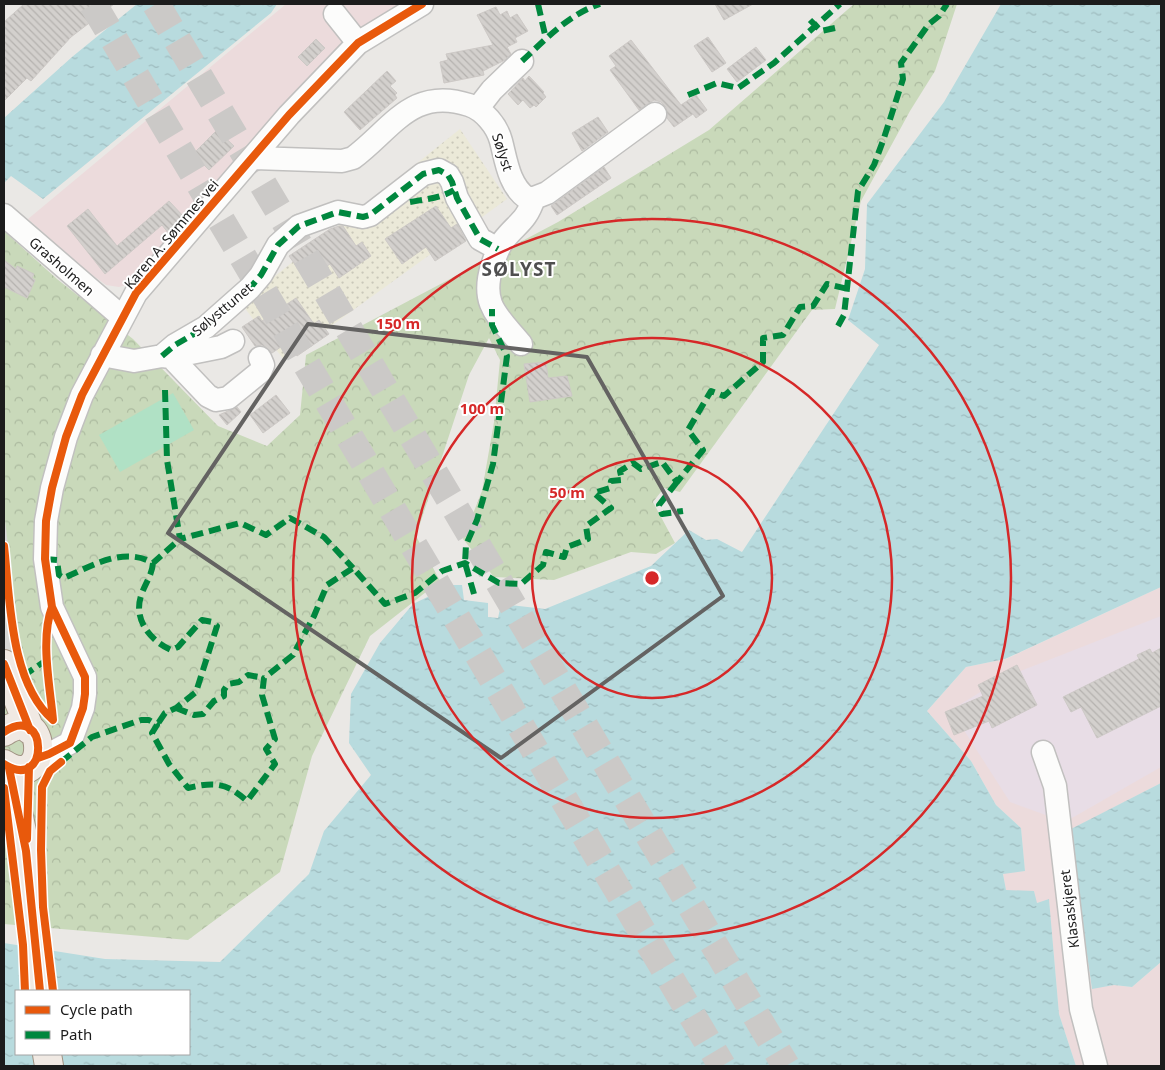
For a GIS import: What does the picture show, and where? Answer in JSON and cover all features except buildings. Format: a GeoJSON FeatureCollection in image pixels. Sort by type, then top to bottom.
{"type":"FeatureCollection","features":[{"type":"Feature","properties":{"kind":"main road"},"geometry":{"type":"LineString","coordinates":[[4,664],[21,759],[26,851],[40,990]]}},
{"type":"Feature","properties":{"kind":"street","name":"Karen A. Sømmes vei"},"geometry":{"type":"LineString","coordinates":[[21,759],[80,717],[85,694],[85,676],[52,607],[45,559],[46,521],[52,488],[66,437],[82,396],[122,317],[136,293],[312,89],[358,43],[422,4]]}},
{"type":"Feature","properties":{"kind":"street"},"geometry":{"type":"LineString","coordinates":[[336,14],[358,43]]}},
{"type":"Feature","properties":{"kind":"street"},"geometry":{"type":"LineString","coordinates":[[254,158],[342,160],[352,158],[406,111],[427,102],[446,100],[478,108],[492,90],[522,61]]}},
{"type":"Feature","properties":{"kind":"street","name":"Sølyst"},"geometry":{"type":"LineString","coordinates":[[478,108],[500,136],[516,188],[527,198],[534,198]]}},
{"type":"Feature","properties":{"kind":"street"},"geometry":{"type":"LineString","coordinates":[[521,344],[492,309],[487,294],[488,279],[498,249],[528,216],[534,198],[546,193],[656,114]]}},
{"type":"Feature","properties":{"kind":"street","name":"Sølysttunet"},"geometry":{"type":"LineString","coordinates":[[102,355],[134,361],[167,356],[175,345],[206,327],[250,288],[261,275],[278,245],[299,226],[338,212],[363,217],[370,215],[427,172],[439,170],[448,175],[459,203],[480,239],[498,249]]}},
{"type":"Feature","properties":{"kind":"street","name":"Grasholmen"},"geometry":{"type":"LineString","coordinates":[[4,214],[122,317]]}},
{"type":"Feature","properties":{"kind":"street"},"geometry":{"type":"LineString","coordinates":[[167,356],[221,347],[233,341]]}},
{"type":"Feature","properties":{"kind":"street"},"geometry":{"type":"LineString","coordinates":[[167,356],[208,396],[216,400],[228,398],[260,372],[263,365],[260,358]]}},
{"type":"Feature","properties":{"kind":"street","name":"Klasaskjeret"},"geometry":{"type":"LineString","coordinates":[[1044,752],[1055,786],[1080,1010],[1096,1066]]}},
{"type":"Feature","properties":{"kind":"highlighted area"},"geometry":{"type":"Polygon","coordinates":[[[308,324],[587,357],[723,596],[501,758],[168,533],[308,324]]]}},
{"type":"Feature","properties":{"kind":"shaded area"},"geometry":{"type":"Polygon","coordinates":[[[286,4],[403,4],[132,283],[119,287],[106,285],[84,269],[28,219],[286,4]]]}},
{"type":"Feature","properties":{"kind":"shaded area"},"geometry":{"type":"Polygon","coordinates":[[[460,129],[507,199],[284,360],[241,303],[460,129]]]}},
{"type":"Feature","properties":{"kind":"shaded area"},"geometry":{"type":"Polygon","coordinates":[[[1161,587],[1161,783],[1070,830],[1092,988],[1114,985],[1132,987],[1161,962],[1161,1066],[1076,1066],[1059,1014],[1049,900],[1036,903],[1034,891],[1006,891],[1003,873],[1025,871],[1021,828],[996,805],[971,761],[927,711],[966,667],[1006,659],[1161,587]]]}},
{"type":"Feature","properties":{"kind":"shaded area"},"geometry":{"type":"Polygon","coordinates":[[[1161,616],[1161,767],[1065,822],[1010,802],[951,710],[1005,677],[1161,616]]]}},
{"type":"Feature","properties":{"kind":"green space"},"geometry":{"type":"Polygon","coordinates":[[[854,4],[957,4],[935,71],[910,111],[861,201],[835,309],[812,310],[680,492],[664,488],[653,502],[675,543],[656,554],[631,552],[554,580],[494,577],[463,539],[482,491],[494,422],[500,360],[489,338],[469,375],[416,536],[440,581],[370,636],[312,756],[280,872],[188,940],[4,924],[4,231],[57,279],[133,339],[218,426],[267,446],[300,415],[306,355],[558,222],[709,130],[854,4]]]}},
{"type":"Feature","properties":{"kind":"green space"},"geometry":{"type":"Polygon","coordinates":[[[173,393],[194,430],[120,472],[99,435],[173,393]]]}},
{"type":"Feature","properties":{"kind":"water"},"geometry":{"type":"Polygon","coordinates":[[[137,4],[277,4],[271,13],[43,199],[11,176],[4,183],[4,118],[72,57],[137,4]]]}},
{"type":"Feature","properties":{"kind":"water"},"geometry":{"type":"Polygon","coordinates":[[[1001,4],[1161,4],[1161,587],[1005,659],[966,667],[927,711],[971,761],[996,805],[1021,828],[1025,871],[1003,874],[1006,890],[1034,891],[1037,903],[1049,899],[1059,1014],[1076,1066],[4,1066],[4,943],[105,959],[220,962],[309,874],[324,831],[371,775],[349,743],[351,694],[380,643],[413,604],[452,585],[462,585],[464,600],[488,603],[488,617],[498,618],[501,604],[545,609],[651,566],[689,530],[706,540],[717,539],[742,552],[879,345],[848,320],[865,269],[867,204],[944,102],[1001,4]]]}},
{"type":"Feature","properties":{"kind":"water"},"geometry":{"type":"Polygon","coordinates":[[[1161,783],[1161,962],[1132,987],[1114,985],[1092,989],[1069,830],[1161,783]]]}},
{"type":"Feature","properties":{"kind":"pier"},"geometry":{"type":"Polygon","coordinates":[[[4,512],[22,661],[4,662],[4,512]]]}},
{"type":"Feature","properties":{"kind":"tunnel"},"geometry":{"type":"LineString","coordinates":[[93,4],[722,1066]]}},
{"type":"Feature","properties":{"kind":"tunnel"},"geometry":{"type":"LineString","coordinates":[[156,4],[786,1066]]}},
{"type":"Feature","properties":{"kind":"marked path"},"geometry":{"type":"LineString","coordinates":[[538,4],[546,39]]}},
{"type":"Feature","properties":{"kind":"marked path"},"geometry":{"type":"LineString","coordinates":[[522,61],[568,21],[589,8],[600,4]]}},
{"type":"Feature","properties":{"kind":"marked path"},"geometry":{"type":"LineString","coordinates":[[688,95],[717,83],[738,88],[774,63],[840,4]]}},
{"type":"Feature","properties":{"kind":"marked path"},"geometry":{"type":"LineString","coordinates":[[838,326],[844,315],[858,191],[874,165],[884,138],[903,79],[901,63],[929,24],[939,16],[947,4]]}},
{"type":"Feature","properties":{"kind":"marked path"},"geometry":{"type":"LineString","coordinates":[[810,20],[821,31],[835,28]]}},
{"type":"Feature","properties":{"kind":"marked path"},"geometry":{"type":"LineString","coordinates":[[162,356],[175,345],[206,327],[250,288],[261,275],[278,245],[299,226],[338,212],[363,217],[370,215],[423,174],[439,170],[448,175],[457,198],[480,239],[498,249]]}},
{"type":"Feature","properties":{"kind":"marked path"},"geometry":{"type":"LineString","coordinates":[[410,202],[439,197],[454,190]]}},
{"type":"Feature","properties":{"kind":"marked path"},"geometry":{"type":"LineString","coordinates":[[61,762],[92,737],[141,720],[149,720],[157,725],[152,733],[169,764],[188,788],[213,784],[219,785],[233,790],[247,801],[275,764],[266,749],[275,739],[262,695],[264,678],[293,655],[314,616],[327,585],[353,568],[385,604],[415,593],[442,571],[465,563],[499,583],[521,584],[543,565],[546,552],[564,557],[567,547],[588,539],[586,526],[611,508],[594,493],[610,488],[611,481],[622,480],[620,471],[633,463],[641,469],[662,462],[677,482],[703,450],[688,430],[711,391],[724,396],[763,362],[763,338],[783,335],[800,307],[813,306],[827,284],[848,289]]}},
{"type":"Feature","properties":{"kind":"marked path"},"geometry":{"type":"LineString","coordinates":[[474,594],[465,563],[466,545],[477,520],[493,464],[507,356],[492,325],[492,309]]}},
{"type":"Feature","properties":{"kind":"marked path"},"geometry":{"type":"LineString","coordinates":[[165,390],[167,460],[180,539],[240,523],[266,535],[290,518],[324,537],[353,568]]}},
{"type":"Feature","properties":{"kind":"marked path"},"geometry":{"type":"LineString","coordinates":[[677,482],[659,505],[662,514],[683,511]]}},
{"type":"Feature","properties":{"kind":"marked path"},"geometry":{"type":"LineString","coordinates":[[45,559],[57,560],[59,575],[64,578],[97,563],[119,557],[142,558],[153,563],[180,539]]}},
{"type":"Feature","properties":{"kind":"marked path"},"geometry":{"type":"LineString","coordinates":[[153,563],[139,602],[139,611],[144,627],[156,640],[171,650],[178,647],[202,620],[212,622],[217,626],[196,692],[176,708],[165,713],[157,725]]}},
{"type":"Feature","properties":{"kind":"marked path"},"geometry":{"type":"LineString","coordinates":[[23,676],[48,659]]}},
{"type":"Feature","properties":{"kind":"marked path"},"geometry":{"type":"LineString","coordinates":[[176,708],[194,715],[203,714],[214,701],[224,696],[224,690],[228,684],[239,682],[248,675],[264,678]]}},
{"type":"Feature","properties":{"kind":"cycle path"},"geometry":{"type":"LineString","coordinates":[[38,758],[70,743],[83,708],[85,694],[85,677],[52,607],[45,559],[46,521],[52,488],[66,437],[82,395],[136,293],[289,115],[358,43],[422,4]]}},
{"type":"Feature","properties":{"kind":"cycle path"},"geometry":{"type":"LineString","coordinates":[[4,546],[11,615],[20,663],[28,685],[39,704],[53,720],[46,648],[48,620],[52,607]]}},
{"type":"Feature","properties":{"kind":"cycle path"},"geometry":{"type":"LineString","coordinates":[[4,664],[30,730]]}},
{"type":"Feature","properties":{"kind":"cycle path"},"geometry":{"type":"LineString","coordinates":[[4,732],[19,726],[29,728],[36,736],[38,748],[36,759],[30,767],[19,770],[4,764]]}},
{"type":"Feature","properties":{"kind":"cycle path"},"geometry":{"type":"LineString","coordinates":[[53,990],[43,907],[41,850],[42,787],[50,771],[61,762]]}},
{"type":"Feature","properties":{"kind":"cycle path"},"geometry":{"type":"LineString","coordinates":[[27,839],[29,767]]}},
{"type":"Feature","properties":{"kind":"cycle path"},"geometry":{"type":"LineString","coordinates":[[9,768],[26,851],[40,990]]}},
{"type":"Feature","properties":{"kind":"cycle path"},"geometry":{"type":"LineString","coordinates":[[4,788],[23,945],[25,990]]}},
{"type":"Feature","properties":{"kind":"district","name":"SØLYST"},"geometry":{"type":"Point","coordinates":[519,269]}}]}
